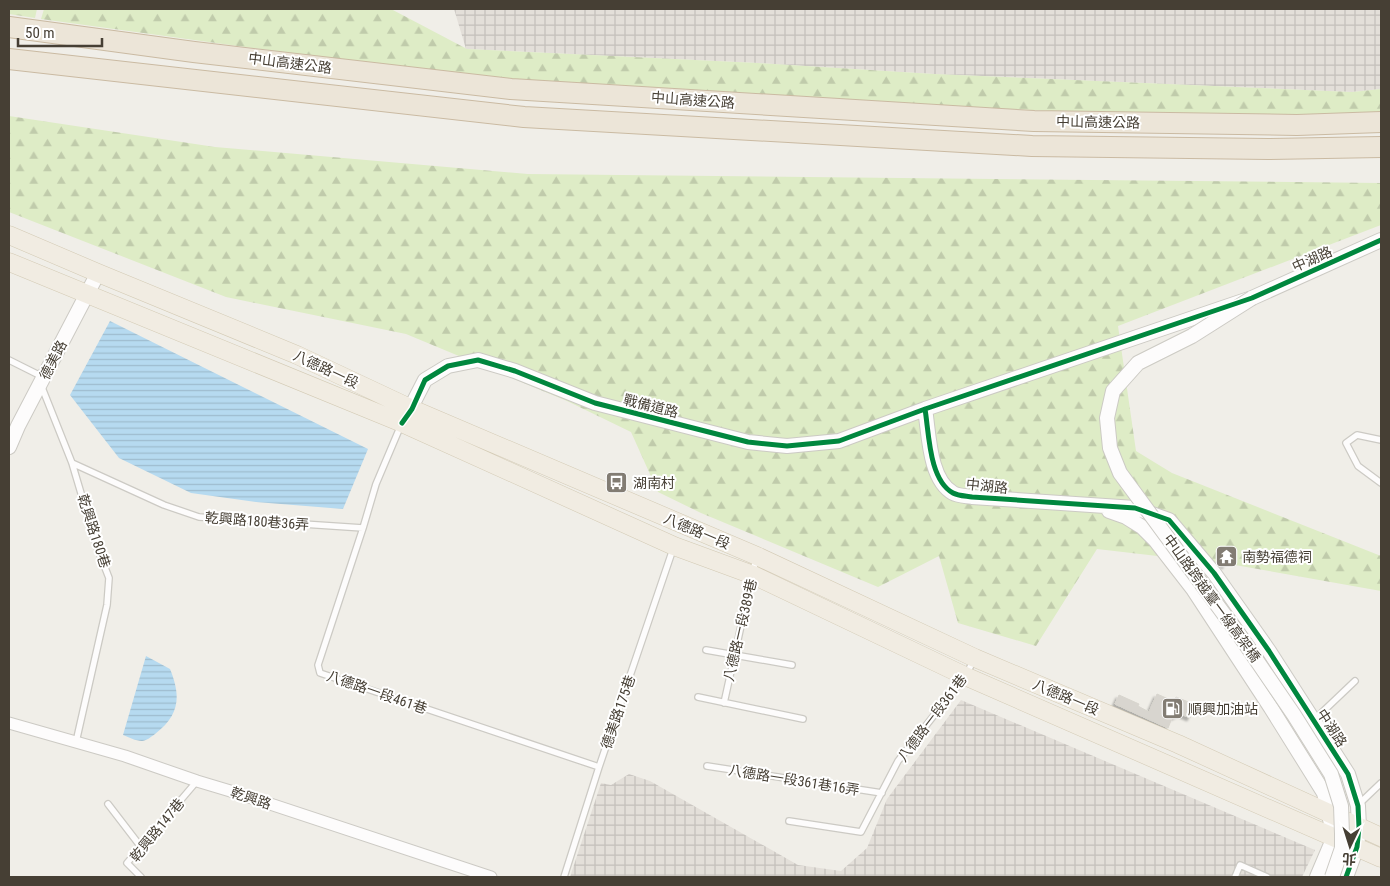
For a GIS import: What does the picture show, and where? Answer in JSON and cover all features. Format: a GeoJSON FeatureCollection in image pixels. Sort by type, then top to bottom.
{"type":"FeatureCollection","features":[{"type":"Feature","properties":{"kind":"highway","name":"中山高速公路"},"geometry":{"type":"LineString","coordinates":[[9,27],[204,53],[511,89],[1034,121],[1297,125],[1381,122]]}},
{"type":"Feature","properties":{"kind":"highway","name":"中山高速公路"},"geometry":{"type":"LineString","coordinates":[[9,58],[524,117],[1032,146],[1268,149],[1381,147]]}},
{"type":"Feature","properties":{"kind":"main road","name":"八德路一段"},"geometry":{"type":"LineString","coordinates":[[9,235],[297,355],[407,416],[674,546],[753,575],[965,676],[1381,858]]}},
{"type":"Feature","properties":{"kind":"main road","name":"八德路一段"},"geometry":{"type":"LineString","coordinates":[[9,262],[87,295],[407,416],[757,556],[975,658],[1178,744],[1381,837]]}},
{"type":"Feature","properties":{"kind":"street","name":"中湖路"},"geometry":{"type":"LineString","coordinates":[[1346,877],[1357,847],[1359,827],[1358,806],[1348,774],[1271,654],[1216,576],[1169,520],[1135,508],[972,497],[954,494],[941,482],[934,466],[925,409],[1252,298],[1381,240]]}},
{"type":"Feature","properties":{"kind":"street","name":"德美路"},"geometry":{"type":"LineString","coordinates":[[9,447],[98,273]]}},
{"type":"Feature","properties":{"kind":"street","name":"中山路跨越臺一線高架橋"},"geometry":{"type":"LineString","coordinates":[[1252,298],[1192,336],[1138,363],[1113,391],[1106,418],[1110,448],[1120,473],[1240,636],[1294,715],[1331,774],[1341,806],[1342,834],[1342,848],[1332,877]]}},
{"type":"Feature","properties":{"kind":"street","name":"戰備道路"},"geometry":{"type":"LineString","coordinates":[[407,416],[425,380],[448,366],[478,360],[515,371],[595,404],[748,442],[787,446],[839,441],[925,409]]}},
{"type":"Feature","properties":{"kind":"street","name":"中湖路"},"geometry":{"type":"LineString","coordinates":[[1096,506],[1126,517],[1142,527],[1194,591],[1324,793],[1334,837]]}},
{"type":"Feature","properties":{"kind":"street","name":"乾興路"},"geometry":{"type":"LineString","coordinates":[[9,723],[125,756],[491,877]]}},
{"type":"Feature","properties":{"kind":"street"},"geometry":{"type":"LineString","coordinates":[[1317,877],[1334,837]]}},
{"type":"Feature","properties":{"kind":"lane"},"geometry":{"type":"LineString","coordinates":[[9,360],[42,381]]}},
{"type":"Feature","properties":{"kind":"lane","name":"乾興路180巷"},"geometry":{"type":"LineString","coordinates":[[42,381],[72,463],[97,547],[109,578],[107,604],[76,742]]}},
{"type":"Feature","properties":{"kind":"lane","name":"八德路一段461巷"},"geometry":{"type":"LineString","coordinates":[[407,416],[376,484],[318,665],[320,673],[599,767]]}},
{"type":"Feature","properties":{"kind":"lane"},"geometry":{"type":"LineString","coordinates":[[1381,440],[1357,435],[1346,442],[1358,466],[1381,483]]}},
{"type":"Feature","properties":{"kind":"lane","name":"乾興路180巷36弄"},"geometry":{"type":"LineString","coordinates":[[72,463],[164,505],[199,517],[363,528]]}},
{"type":"Feature","properties":{"kind":"lane","name":"德美路175巷"},"geometry":{"type":"LineString","coordinates":[[564,877],[674,546]]}},
{"type":"Feature","properties":{"kind":"lane","name":"八德路一段389巷"},"geometry":{"type":"LineString","coordinates":[[724,703],[757,556]]}},
{"type":"Feature","properties":{"kind":"lane"},"geometry":{"type":"LineString","coordinates":[[1194,591],[1216,576]]}},
{"type":"Feature","properties":{"kind":"lane"},"geometry":{"type":"LineString","coordinates":[[706,650],[792,665]]}},
{"type":"Feature","properties":{"kind":"lane"},"geometry":{"type":"LineString","coordinates":[[1241,664],[1271,654]]}},
{"type":"Feature","properties":{"kind":"lane","name":"八德路一段361巷"},"geometry":{"type":"LineString","coordinates":[[789,821],[861,832],[898,761],[965,676],[975,658]]}},
{"type":"Feature","properties":{"kind":"lane"},"geometry":{"type":"LineString","coordinates":[[1314,720],[1355,681]]}},
{"type":"Feature","properties":{"kind":"lane"},"geometry":{"type":"LineString","coordinates":[[698,697],[803,719]]}},
{"type":"Feature","properties":{"kind":"lane","name":"八德路一段361巷16弄"},"geometry":{"type":"LineString","coordinates":[[707,766],[882,793]]}},
{"type":"Feature","properties":{"kind":"lane","name":"乾興路147巷"},"geometry":{"type":"LineString","coordinates":[[141,877],[127,863],[197,781]]}},
{"type":"Feature","properties":{"kind":"lane"},"geometry":{"type":"LineString","coordinates":[[1358,806],[1381,783]]}},
{"type":"Feature","properties":{"kind":"lane"},"geometry":{"type":"LineString","coordinates":[[108,804],[141,846]]}},
{"type":"Feature","properties":{"kind":"lane"},"geometry":{"type":"LineString","coordinates":[[1235,877],[1240,865],[1267,877]]}},
{"type":"Feature","properties":{"kind":"shaded area"},"geometry":{"type":"Polygon","coordinates":[[[454,9],[1381,9],[1381,89],[1352,92],[934,74],[758,63],[466,49],[454,9]]]}},
{"type":"Feature","properties":{"kind":"shaded area"},"geometry":{"type":"Polygon","coordinates":[[[961,700],[1315,850],[1302,877],[570,877],[601,783],[611,785],[629,774],[650,781],[798,865],[841,871],[867,848],[887,799],[961,700]]]}},
{"type":"Feature","properties":{"kind":"green space"},"geometry":{"type":"Polygon","coordinates":[[[9,9],[37,9],[35,18],[9,14],[9,9]]]}},
{"type":"Feature","properties":{"kind":"green space"},"geometry":{"type":"Polygon","coordinates":[[[44,9],[391,9],[467,49],[758,63],[934,74],[1352,92],[1381,89],[1381,119],[1295,123],[827,100],[458,76],[41,19],[44,9]]]}},
{"type":"Feature","properties":{"kind":"green space"},"geometry":{"type":"Polygon","coordinates":[[[9,116],[215,147],[528,174],[1381,183],[1381,225],[1118,326],[1136,451],[1172,473],[1381,556],[1381,591],[1235,565],[1097,549],[1036,646],[958,623],[939,556],[878,587],[701,513],[658,492],[631,432],[567,401],[406,334],[226,297],[9,212],[9,116]]]}},
{"type":"Feature","properties":{"kind":"water"},"geometry":{"type":"Polygon","coordinates":[[[110,321],[368,449],[343,509],[256,502],[191,493],[119,458],[70,395],[110,321]]]}},
{"type":"Feature","properties":{"kind":"water"},"geometry":{"type":"Polygon","coordinates":[[[146,656],[170,669],[177,696],[174,712],[169,720],[155,734],[142,741],[123,735],[146,656]]]}},
{"type":"Feature","properties":{"kind":"building","name":"南勢福德祠"},"geometry":{"type":"Polygon","coordinates":[[[1228,548],[1234,553],[1225,566],[1219,561],[1228,548]]]}},
{"type":"Feature","properties":{"kind":"building","name":"順興加油站"},"geometry":{"type":"Polygon","coordinates":[[[1157,694],[1173,701],[1176,697],[1196,705],[1190,718],[1181,714],[1172,718],[1168,728],[1115,704],[1119,695],[1139,704],[1138,706],[1149,712],[1157,694]]]}},
{"type":"Feature","properties":{"kind":"cycle path"},"geometry":{"type":"LineString","coordinates":[[402,423],[412,409],[425,380],[448,366],[478,360],[515,371],[595,403],[748,442],[787,446],[839,441],[925,409],[1252,298],[1381,240]]}},
{"type":"Feature","properties":{"kind":"cycle path"},"geometry":{"type":"LineString","coordinates":[[925,409],[929,443],[935,467],[945,487],[955,494],[972,497],[1135,508],[1169,520],[1214,573],[1269,651],[1348,774],[1358,806],[1359,827],[1357,847],[1346,877]]}},
{"type":"Feature","properties":{"kind":"place","name":"湖南村"},"geometry":{"type":"Point","coordinates":[617,483]}},
{"type":"Feature","properties":{"kind":"place","name":"南勢福德祠"},"geometry":{"type":"Point","coordinates":[1226,557]}},
{"type":"Feature","properties":{"kind":"place","name":"順興加油站"},"geometry":{"type":"Point","coordinates":[1172,709]}}]}
